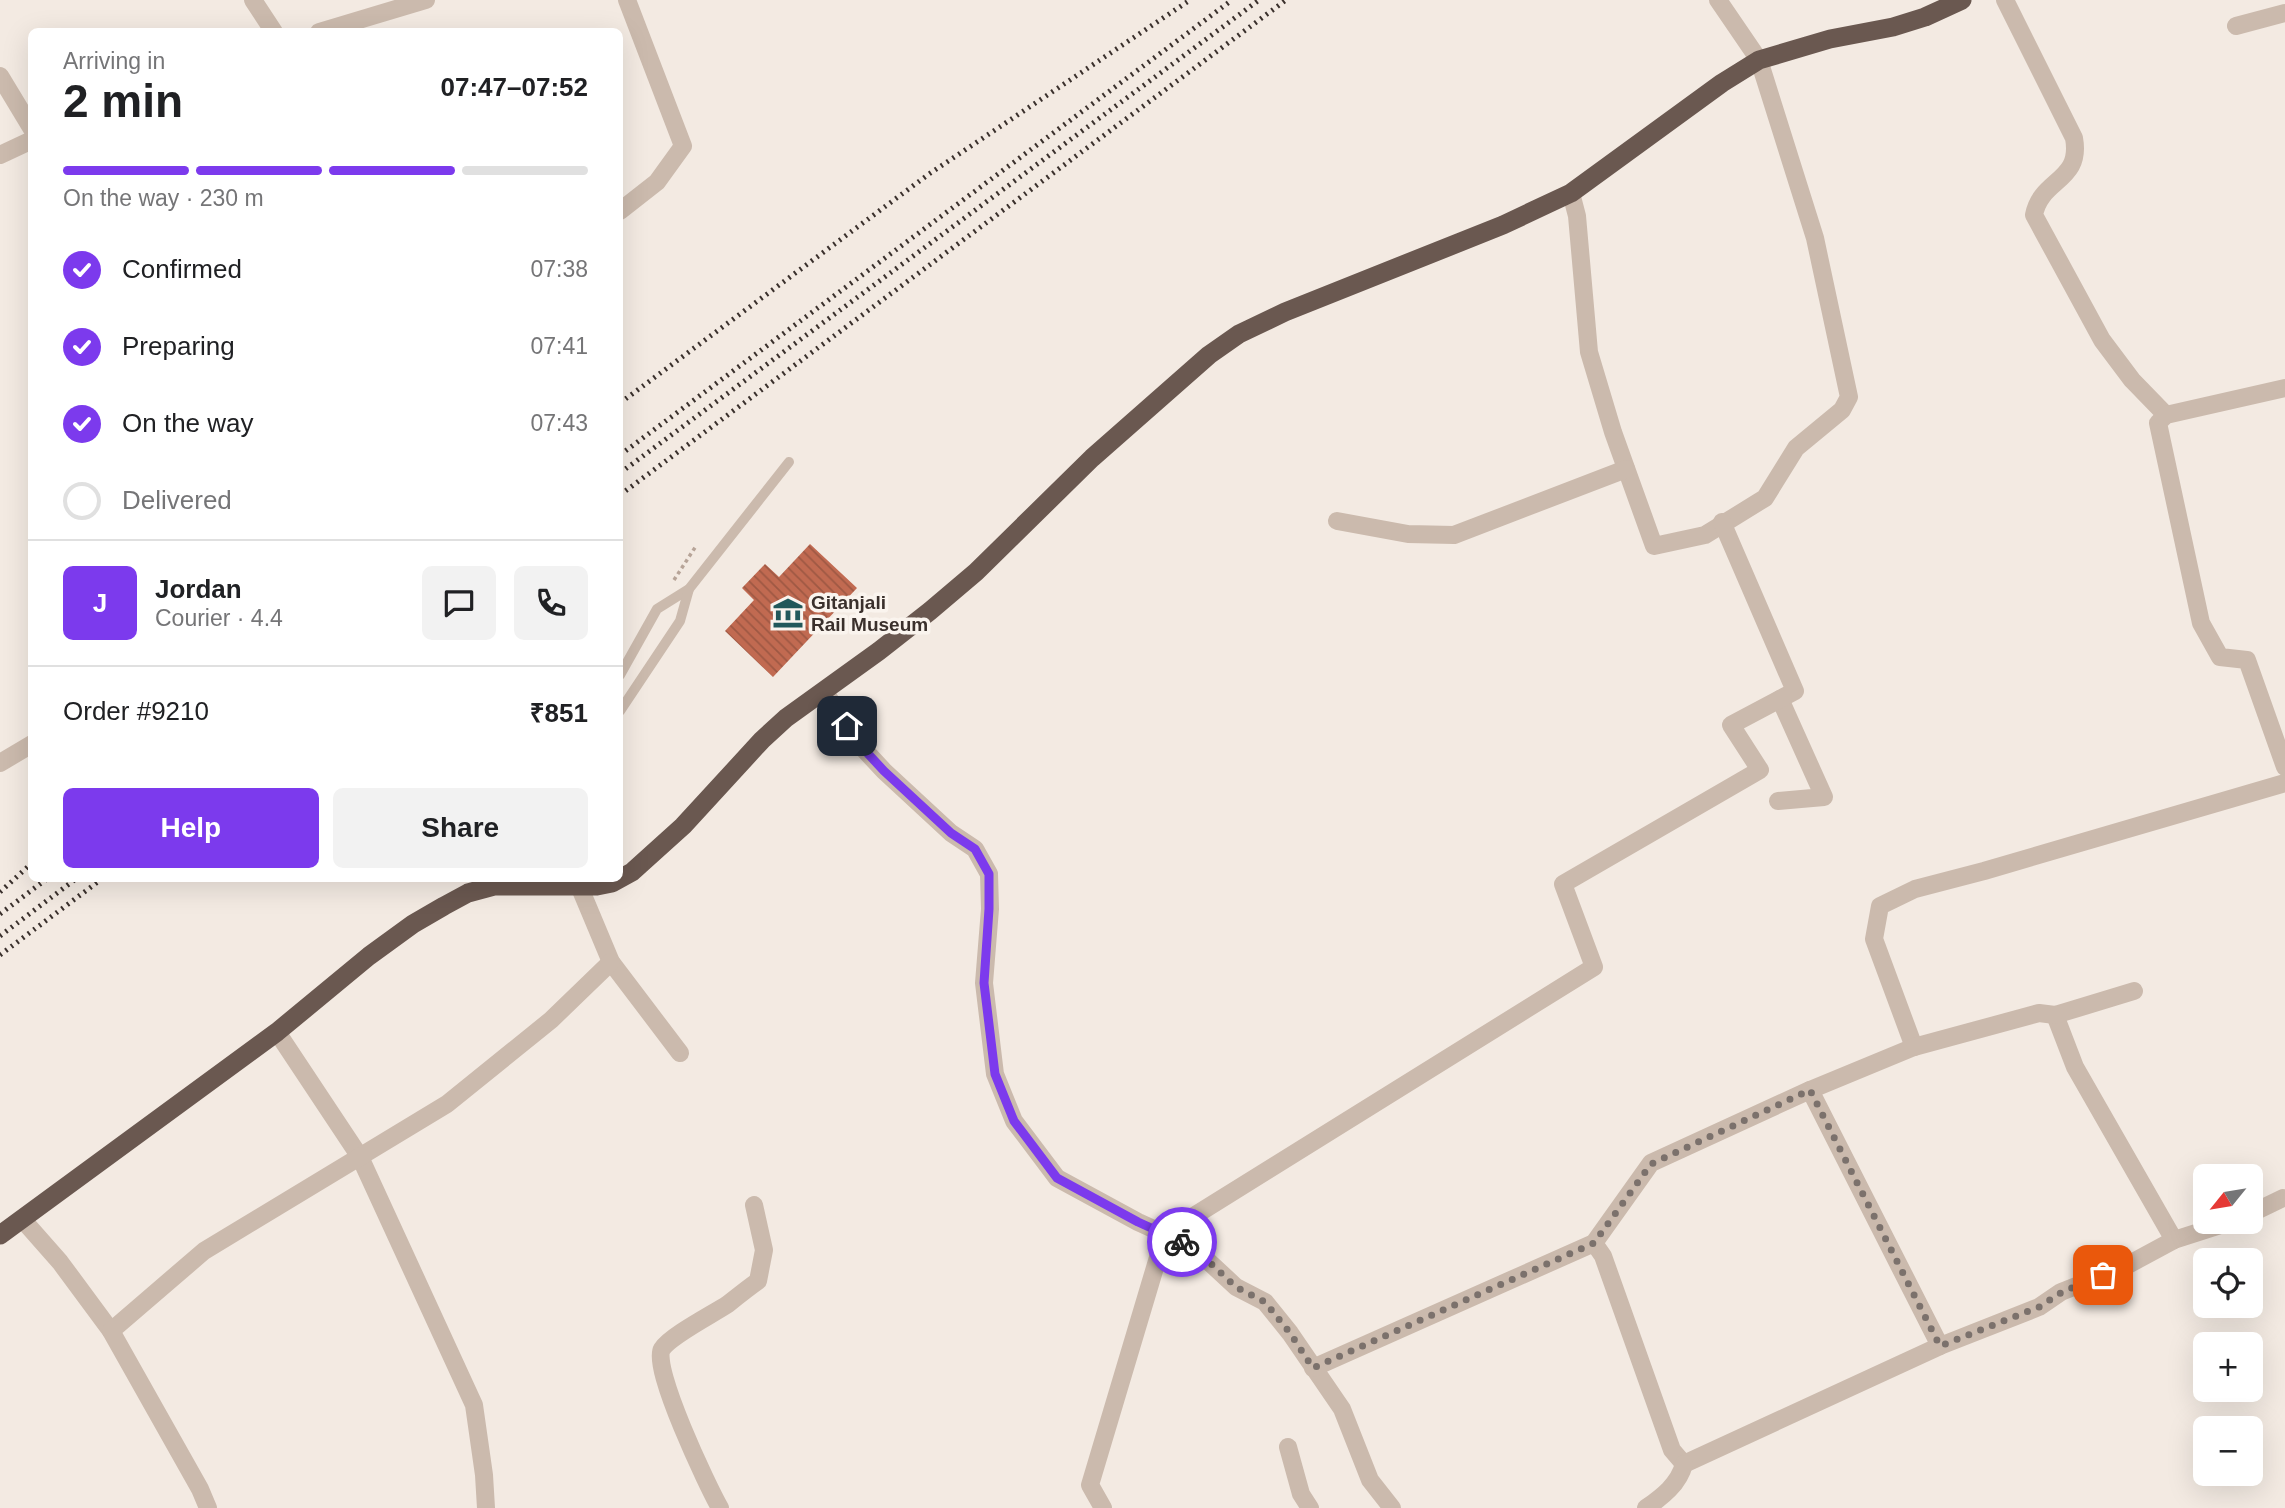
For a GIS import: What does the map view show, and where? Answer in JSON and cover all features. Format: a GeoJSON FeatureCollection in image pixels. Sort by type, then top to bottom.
{"type":"FeatureCollection","features":[{"type":"Feature","properties":{"kind":"highway"},"geometry":{"type":"LineString","coordinates":[[623,877],[683,826],[762,740],[786,719],[889,643],[976,572],[1092,458],[1209,355],[1239,334],[1307,303],[1503,225],[1571,193],[1722,83],[1759,60],[1829,39],[1893,27],[1925,17],[1962,0]]}},
{"type":"Feature","properties":{"kind":"highway"},"geometry":{"type":"LineString","coordinates":[[0,1235],[277,1032],[369,956],[413,924],[468,893],[497,882],[580,888],[614,882]]}},
{"type":"Feature","properties":{"kind":"street"},"geometry":{"type":"LineString","coordinates":[[253,0],[271,28]]}},
{"type":"Feature","properties":{"kind":"street"},"geometry":{"type":"LineString","coordinates":[[332,28],[426,0]]}},
{"type":"Feature","properties":{"kind":"street"},"geometry":{"type":"LineString","coordinates":[[623,209],[657,182],[683,146],[627,0]]}},
{"type":"Feature","properties":{"kind":"street"},"geometry":{"type":"LineString","coordinates":[[1571,193],[1577,216],[1589,352],[1654,546],[1705,535],[1765,498],[1796,448],[1842,410],[1849,397],[1815,238],[1759,60],[1718,0]]}},
{"type":"Feature","properties":{"kind":"street"},"geometry":{"type":"LineString","coordinates":[[2005,0],[2074,138],[2077,153],[2070,170],[2037,200],[2034,215],[2102,340],[2132,380],[2166,415]]}},
{"type":"Feature","properties":{"kind":"street"},"geometry":{"type":"LineString","coordinates":[[2236,26],[2285,13]]}},
{"type":"Feature","properties":{"kind":"street"},"geometry":{"type":"LineString","coordinates":[[0,76],[28,122]]}},
{"type":"Feature","properties":{"kind":"street"},"geometry":{"type":"LineString","coordinates":[[0,155],[28,142]]}},
{"type":"Feature","properties":{"kind":"street"},"geometry":{"type":"LineString","coordinates":[[2285,388],[2166,415],[2158,423],[2201,623],[2220,657],[2247,660],[2285,767]]}},
{"type":"Feature","properties":{"kind":"street"},"geometry":{"type":"LineString","coordinates":[[1337,521],[1408,534],[1454,535],[1626,469]]}},
{"type":"Feature","properties":{"kind":"street"},"geometry":{"type":"LineString","coordinates":[[1102,1508],[1090,1485],[1165,1234],[1594,967],[1563,884],[1760,770],[1731,725],[1795,691],[1722,523]]}},
{"type":"Feature","properties":{"kind":"street"},"geometry":{"type":"LineString","coordinates":[[824,691],[859,744],[951,833],[975,849],[989,874],[984,983],[995,1074],[1014,1121],[1057,1178],[1091,1198],[1193,1247],[1236,1287],[1265,1302],[1290,1333],[1342,1409],[1370,1479],[1392,1508]]}},
{"type":"Feature","properties":{"kind":"street"},"geometry":{"type":"LineString","coordinates":[[1778,801],[1824,797],[1780,699]]}},
{"type":"Feature","properties":{"kind":"street"},"geometry":{"type":"LineString","coordinates":[[0,763],[28,746]]}},
{"type":"Feature","properties":{"kind":"street"},"geometry":{"type":"LineString","coordinates":[[1914,1047],[1874,939],[1880,906],[1915,889],[2285,783]]}},
{"type":"Feature","properties":{"kind":"street"},"geometry":{"type":"LineString","coordinates":[[580,888],[611,962],[680,1053]]}},
{"type":"Feature","properties":{"kind":"street"},"geometry":{"type":"LineString","coordinates":[[111,1331],[204,1251],[447,1104],[551,1020],[611,962]]}},
{"type":"Feature","properties":{"kind":"street"},"geometry":{"type":"LineString","coordinates":[[1313,1368],[1594,1243],[1651,1164],[1810,1090],[1914,1047],[2039,1013],[2055,1015],[2134,991]]}},
{"type":"Feature","properties":{"kind":"street"},"geometry":{"type":"LineString","coordinates":[[2055,1015],[2076,1067],[2174,1240]]}},
{"type":"Feature","properties":{"kind":"street"},"geometry":{"type":"LineString","coordinates":[[277,1032],[360,1157],[474,1405],[486,1508]]}},
{"type":"Feature","properties":{"kind":"street"},"geometry":{"type":"LineString","coordinates":[[1810,1090],[1940,1346]]}},
{"type":"Feature","properties":{"kind":"street"},"geometry":{"type":"LineString","coordinates":[[2263,1208],[2283,1198]]}},
{"type":"Feature","properties":{"kind":"street"},"geometry":{"type":"LineString","coordinates":[[720,1508],[699,1469],[664,1378],[660,1357],[662,1349],[685,1330],[728,1304],[758,1281],[764,1250],[754,1205]]}},
{"type":"Feature","properties":{"kind":"street"},"geometry":{"type":"LineString","coordinates":[[23,1220],[60,1262],[111,1331],[201,1489],[208,1508]]}},
{"type":"Feature","properties":{"kind":"street"},"geometry":{"type":"LineString","coordinates":[[1684,1464],[1940,1346],[2039,1307],[2062,1292],[2124,1267],[2174,1240],[2193,1234]]}},
{"type":"Feature","properties":{"kind":"street"},"geometry":{"type":"LineString","coordinates":[[1594,1243],[1603,1256],[1672,1450],[1684,1464]]}},
{"type":"Feature","properties":{"kind":"street"},"geometry":{"type":"LineString","coordinates":[[1288,1447],[1301,1494],[1310,1508]]}},
{"type":"Feature","properties":{"kind":"street"},"geometry":{"type":"LineString","coordinates":[[1646,1508],[1663,1496],[1682,1475],[1684,1464]]}},
{"type":"Feature","properties":{"kind":"lane"},"geometry":{"type":"LineString","coordinates":[[623,670],[657,609],[689,589],[789,462]]}},
{"type":"Feature","properties":{"kind":"lane"},"geometry":{"type":"LineString","coordinates":[[623,706],[680,621],[689,589]]}},
{"type":"Feature","properties":{"kind":"path"},"geometry":{"type":"LineString","coordinates":[[657,609],[696,545]]}},
{"type":"Feature","properties":{"kind":"building"},"geometry":{"type":"Polygon","coordinates":[[[810,544],[857,588],[773,677],[725,631],[754,600],[742,588],[765,564],[779,577],[810,544]]]}},
{"type":"Feature","properties":{"kind":"railway"},"geometry":{"type":"LineString","coordinates":[[623,401],[929,174],[1190,0]]}},
{"type":"Feature","properties":{"kind":"railway"},"geometry":{"type":"LineString","coordinates":[[623,453],[1232,0]]}},
{"type":"Feature","properties":{"kind":"railway"},"geometry":{"type":"LineString","coordinates":[[623,471],[1259,0]]}},
{"type":"Feature","properties":{"kind":"railway"},"geometry":{"type":"LineString","coordinates":[[623,493],[1286,0]]}},
{"type":"Feature","properties":{"kind":"railway"},"geometry":{"type":"LineString","coordinates":[[0,892],[28,867]]}},
{"type":"Feature","properties":{"kind":"railway"},"geometry":{"type":"LineString","coordinates":[[0,914],[43,882]]}},
{"type":"Feature","properties":{"kind":"railway"},"geometry":{"type":"LineString","coordinates":[[0,936],[72,882]]}},
{"type":"Feature","properties":{"kind":"railway"},"geometry":{"type":"LineString","coordinates":[[0,955],[98,882]]}},
{"type":"Feature","properties":{"kind":"way so far"},"geometry":{"type":"LineString","coordinates":[[1182,1242],[1193,1247],[1236,1287],[1265,1302],[1313,1368],[1594,1243],[1651,1164],[1810,1090],[1940,1346],[2039,1307],[2062,1292],[2103,1275]]}},
{"type":"Feature","properties":{"kind":"place","name":"Gitanjali Rail Museum"},"geometry":{"type":"Point","coordinates":[788,613]}},
{"type":"Feature","properties":{"kind":"route"},"geometry":{"type":"LineString","coordinates":[[847,726],[859,744],[884,771],[951,833],[975,849],[989,874],[984,983],[995,1074],[1014,1121],[1057,1178],[1091,1198],[1182,1242]]}}]}
